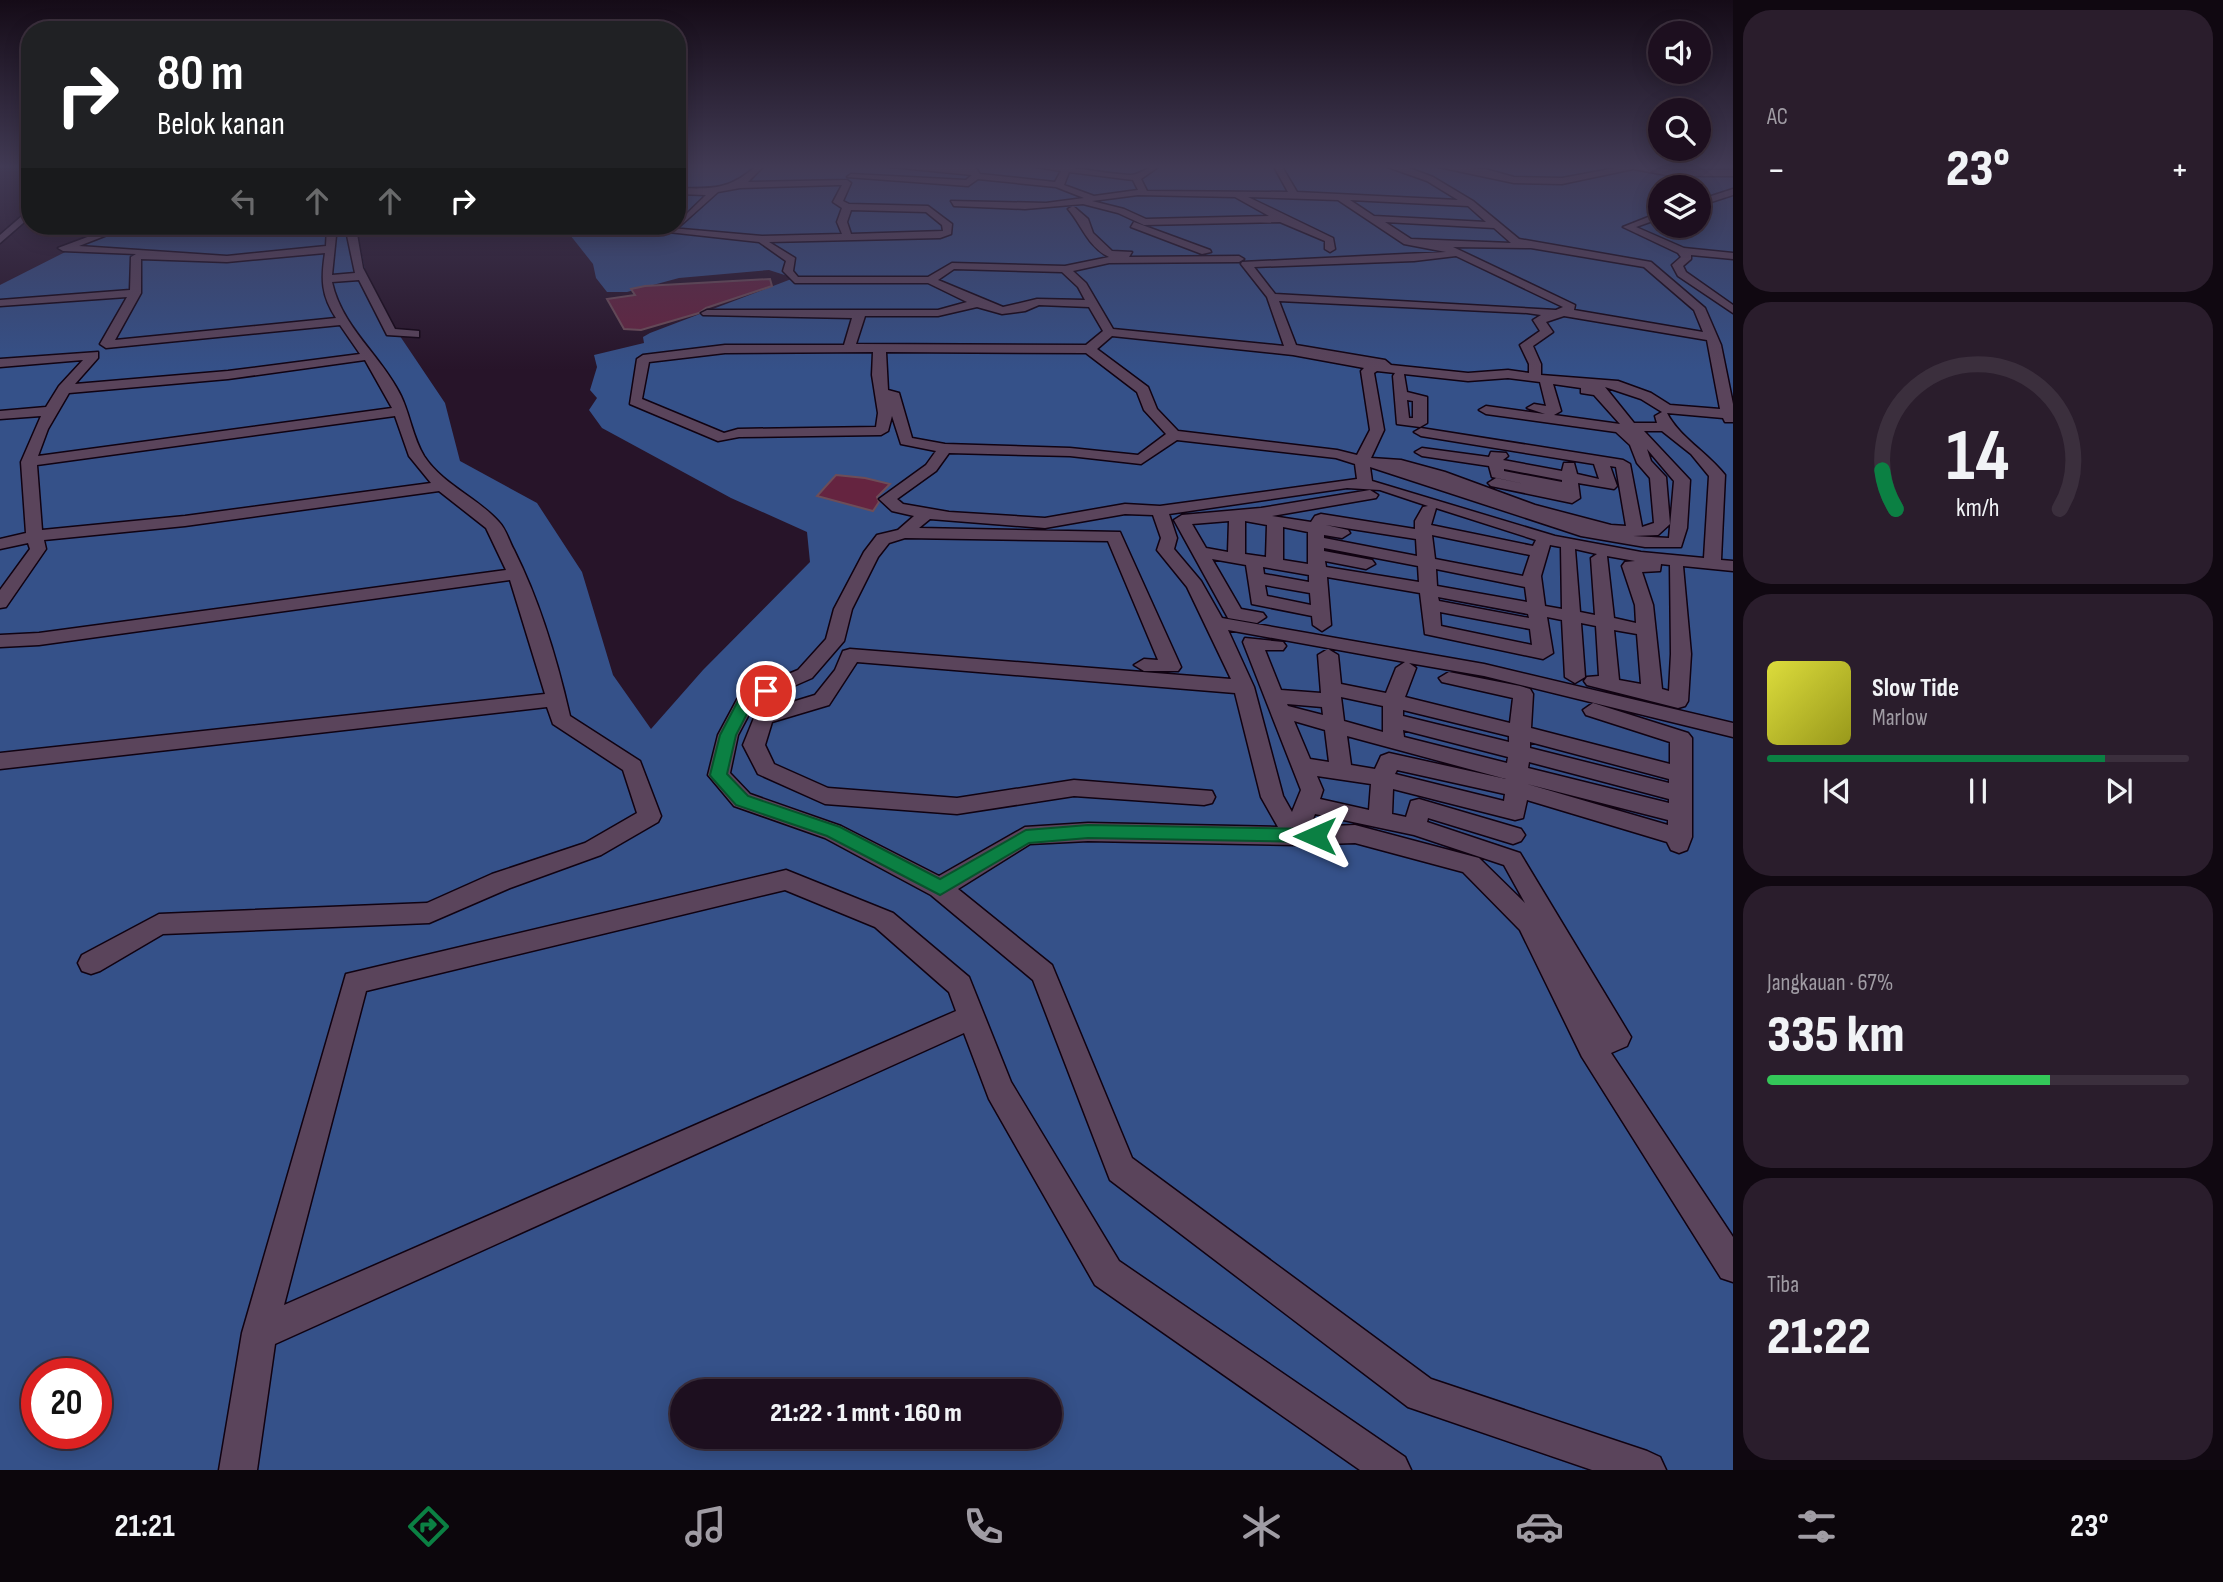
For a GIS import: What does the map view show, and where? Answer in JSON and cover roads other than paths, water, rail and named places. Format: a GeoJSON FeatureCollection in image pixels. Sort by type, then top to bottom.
{"type":"FeatureCollection","features":[{"type":"Feature","properties":{"kind":"street"},"geometry":{"type":"LineString","coordinates":[[722,234],[762,239],[944,234]]}},
{"type":"Feature","properties":{"kind":"street"},"geometry":{"type":"LineString","coordinates":[[846,234],[848,238]]}},
{"type":"Feature","properties":{"kind":"street"},"geometry":{"type":"LineString","coordinates":[[1088,234],[1109,254],[1223,250]]}},
{"type":"Feature","properties":{"kind":"street"},"geometry":{"type":"LineString","coordinates":[[1149,234],[1206,252]]}},
{"type":"Feature","properties":{"kind":"street"},"geometry":{"type":"LineString","coordinates":[[1177,234],[1223,250],[1243,262],[1272,298],[1292,349]]}},
{"type":"Feature","properties":{"kind":"street"},"geometry":{"type":"LineString","coordinates":[[1320,234],[1330,240],[1330,249]]}},
{"type":"Feature","properties":{"kind":"street"},"geometry":{"type":"LineString","coordinates":[[1395,234],[1408,242],[1430,244],[1511,248],[1532,246]]}},
{"type":"Feature","properties":{"kind":"street"},"geometry":{"type":"LineString","coordinates":[[1506,234],[1515,241],[1532,246],[1647,264],[1699,308],[1712,337],[1733,435]]}},
{"type":"Feature","properties":{"kind":"street"},"geometry":{"type":"LineString","coordinates":[[100,235],[63,248],[143,251],[147,254]]}},
{"type":"Feature","properties":{"kind":"street"},"geometry":{"type":"LineString","coordinates":[[91,963],[159,924],[429,913],[501,881],[593,849],[650,816],[632,766],[560,719],[550,671],[517,574],[493,526],[442,486],[416,456],[400,411],[370,356],[331,300],[326,279],[332,235]]}},
{"type":"Feature","properties":{"kind":"street"},"geometry":{"type":"LineString","coordinates":[[352,235],[362,276],[391,332],[415,334]]}},
{"type":"Feature","properties":{"kind":"street"},"geometry":{"type":"LineString","coordinates":[[940,235],[947,257]]}},
{"type":"Feature","properties":{"kind":"street"},"geometry":{"type":"LineString","coordinates":[[1653,238],[1682,251],[1733,256]]}},
{"type":"Feature","properties":{"kind":"street"},"geometry":{"type":"LineString","coordinates":[[762,239],[766,245],[791,260],[788,271],[795,280],[930,280],[978,303],[1002,311],[1025,308],[1037,302],[1093,304]]}},
{"type":"Feature","properties":{"kind":"street"},"geometry":{"type":"LineString","coordinates":[[1243,262],[1312,254],[1330,249],[1430,244],[1458,253],[1571,307],[1539,320],[1547,332],[1527,345],[1540,378],[1556,415],[1572,483],[1610,530],[1652,532],[1662,524],[1658,477],[1643,460],[1637,443],[1598,388],[1508,374],[1468,377],[1375,367],[1292,349]]}},
{"type":"Feature","properties":{"kind":"street"},"geometry":{"type":"LineString","coordinates":[[331,249],[228,259],[147,254],[136,257],[135,293],[106,344],[345,321]]}},
{"type":"Feature","properties":{"kind":"street"},"geometry":{"type":"LineString","coordinates":[[1682,251],[1687,257],[1677,265],[1682,274],[1733,310]]}},
{"type":"Feature","properties":{"kind":"street"},"geometry":{"type":"LineString","coordinates":[[947,257],[1065,269],[1109,260],[1243,262],[1414,258],[1458,253]]}},
{"type":"Feature","properties":{"kind":"street"},"geometry":{"type":"LineString","coordinates":[[930,280],[947,257]]}},
{"type":"Feature","properties":{"kind":"street"},"geometry":{"type":"LineString","coordinates":[[1065,269],[1083,285],[1109,332]]}},
{"type":"Feature","properties":{"kind":"street"},"geometry":{"type":"LineString","coordinates":[[326,279],[362,276]]}},
{"type":"Feature","properties":{"kind":"street"},"geometry":{"type":"LineString","coordinates":[[0,303],[135,293]]}},
{"type":"Feature","properties":{"kind":"street"},"geometry":{"type":"LineString","coordinates":[[1272,298],[1527,310],[1712,337]]}},
{"type":"Feature","properties":{"kind":"street"},"geometry":{"type":"LineString","coordinates":[[1716,298],[1733,302]]}},
{"type":"Feature","properties":{"kind":"street"},"geometry":{"type":"LineString","coordinates":[[849,348],[860,312],[938,313],[978,303]]}},
{"type":"Feature","properties":{"kind":"street"},"geometry":{"type":"LineString","coordinates":[[707,313],[859,315]]}},
{"type":"Feature","properties":{"kind":"street"},"geometry":{"type":"LineString","coordinates":[[1089,349],[1109,332],[1292,349],[1415,368],[1618,385],[1646,396],[1667,409],[1729,416]]}},
{"type":"Feature","properties":{"kind":"street"},"geometry":{"type":"LineString","coordinates":[[880,352],[876,367],[884,406],[885,424],[881,432],[738,433],[723,438],[635,401],[643,359],[725,349],[849,348],[880,352],[1089,349],[1118,368],[1143,390],[1152,410],[1174,435],[1378,460],[1440,475],[1496,472],[1609,486],[1601,461]]}},
{"type":"Feature","properties":{"kind":"street"},"geometry":{"type":"LineString","coordinates":[[880,352],[906,442],[945,449],[1070,452],[1142,460],[1174,435]]}},
{"type":"Feature","properties":{"kind":"street"},"geometry":{"type":"LineString","coordinates":[[0,363],[94,355],[64,389],[35,437],[27,462],[38,549],[0,603]]}},
{"type":"Feature","properties":{"kind":"street"},"geometry":{"type":"LineString","coordinates":[[64,389],[228,376],[370,356]]}},
{"type":"Feature","properties":{"kind":"street"},"geometry":{"type":"LineString","coordinates":[[1375,367],[1367,371],[1377,430],[1378,460]]}},
{"type":"Feature","properties":{"kind":"street"},"geometry":{"type":"LineString","coordinates":[[1365,488],[1378,460],[1389,425],[1383,374],[1417,380],[1464,382],[1540,378],[1598,388],[1644,398],[1717,475],[1712,563]]}},
{"type":"Feature","properties":{"kind":"street"},"geometry":{"type":"LineString","coordinates":[[1399,376],[1402,421],[1422,442],[1496,472],[1572,483],[1643,460]]}},
{"type":"Feature","properties":{"kind":"street"},"geometry":{"type":"LineString","coordinates":[[1417,380],[1422,442]]}},
{"type":"Feature","properties":{"kind":"street"},"geometry":{"type":"LineString","coordinates":[[1401,396],[1420,397]]}},
{"type":"Feature","properties":{"kind":"street"},"geometry":{"type":"LineString","coordinates":[[0,415],[51,411]]}},
{"type":"Feature","properties":{"kind":"street"},"geometry":{"type":"LineString","coordinates":[[27,462],[400,411]]}},
{"type":"Feature","properties":{"kind":"street"},"geometry":{"type":"LineString","coordinates":[[1378,460],[1527,517],[1595,535],[1655,544],[1675,543],[1682,528],[1678,499],[1682,480],[1646,440],[1625,428],[1556,415],[1488,415]]}},
{"type":"Feature","properties":{"kind":"street"},"geometry":{"type":"LineString","coordinates":[[1625,428],[1663,419],[1729,416]]}},
{"type":"Feature","properties":{"kind":"street"},"geometry":{"type":"LineString","coordinates":[[1378,460],[1422,442],[1496,472],[1572,483],[1601,461],[1623,464],[1635,531]]}},
{"type":"Feature","properties":{"kind":"street"},"geometry":{"type":"LineString","coordinates":[[945,449],[930,468],[887,499],[898,508],[927,513],[1045,523],[1125,509],[1160,511],[1347,483],[1365,488],[1426,555],[1432,629],[1543,653],[1536,616],[1536,564]]}},
{"type":"Feature","properties":{"kind":"street"},"geometry":{"type":"LineString","coordinates":[[0,544],[35,536],[185,521],[442,486]]}},
{"type":"Feature","properties":{"kind":"street"},"geometry":{"type":"LineString","coordinates":[[1321,620],[1234,614],[1182,520],[1237,515],[1382,486],[1552,540],[1641,557],[1733,566]]}},
{"type":"Feature","properties":{"kind":"street"},"geometry":{"type":"LineString","coordinates":[[1160,511],[1169,538],[1165,550],[1195,585],[1215,622],[1244,687],[1272,797],[1295,836]]}},
{"type":"Feature","properties":{"kind":"street"},"geometry":{"type":"LineString","coordinates":[[904,533],[927,513]]}},
{"type":"Feature","properties":{"kind":"street"},"geometry":{"type":"LineString","coordinates":[[1237,515],[1275,521],[1317,548],[1536,564]]}},
{"type":"Feature","properties":{"kind":"street"},"geometry":{"type":"LineString","coordinates":[[1237,515],[1245,557],[1256,578],[1258,600],[1285,605],[1321,620],[1417,643],[1631,689],[1631,677],[1678,701],[1681,654],[1678,577]]}},
{"type":"Feature","properties":{"kind":"street"},"geometry":{"type":"LineString","coordinates":[[1321,620],[1317,548],[1321,519],[1426,555],[1536,616],[1572,615],[1646,630]]}},
{"type":"Feature","properties":{"kind":"street"},"geometry":{"type":"LineString","coordinates":[[1275,521],[1279,563],[1286,583],[1285,605]]}},
{"type":"Feature","properties":{"kind":"street"},"geometry":{"type":"LineString","coordinates":[[835,641],[1171,667],[1114,536],[904,533],[883,539],[870,556],[843,609],[835,641],[805,674],[747,699],[728,735],[719,775],[742,800],[834,832],[940,888],[1043,973],[1121,1169],[1421,1394],[1647,1470]]}},
{"type":"Feature","properties":{"kind":"street"},"geometry":{"type":"LineString","coordinates":[[1198,552],[1279,563],[1317,548],[1536,564],[1567,550],[1600,558],[1633,571],[1678,577],[1733,575]]}},
{"type":"Feature","properties":{"kind":"street"},"geometry":{"type":"LineString","coordinates":[[1567,550],[1575,677]]}},
{"type":"Feature","properties":{"kind":"street"},"geometry":{"type":"LineString","coordinates":[[1600,558],[1602,621],[1609,684]]}},
{"type":"Feature","properties":{"kind":"street"},"geometry":{"type":"LineString","coordinates":[[1633,571],[1644,604],[1651,687]]}},
{"type":"Feature","properties":{"kind":"street"},"geometry":{"type":"LineString","coordinates":[[0,641],[53,637],[517,574]]}},
{"type":"Feature","properties":{"kind":"street"},"geometry":{"type":"LineString","coordinates":[[1256,578],[1320,589]]}},
{"type":"Feature","properties":{"kind":"street"},"geometry":{"type":"LineString","coordinates":[[1570,585],[1601,592]]}},
{"type":"Feature","properties":{"kind":"street"},"geometry":{"type":"LineString","coordinates":[[1215,622],[1484,670],[1733,730]]}},
{"type":"Feature","properties":{"kind":"street"},"geometry":{"type":"LineString","coordinates":[[1276,703],[1335,726],[1393,742],[1516,793],[1679,841],[1681,738],[1614,715],[1523,694],[1406,668],[1252,642],[1276,703],[1312,790],[1295,836]]}},
{"type":"Feature","properties":{"kind":"street"},"geometry":{"type":"LineString","coordinates":[[1204,797],[1074,788],[957,806],[825,796],[766,769],[754,746],[762,718],[822,700],[844,671],[850,655],[1244,687]]}},
{"type":"Feature","properties":{"kind":"street"},"geometry":{"type":"LineString","coordinates":[[1328,655],[1341,771]]}},
{"type":"Feature","properties":{"kind":"street"},"geometry":{"type":"LineString","coordinates":[[1393,742],[1393,711],[1406,668]]}},
{"type":"Feature","properties":{"kind":"street"},"geometry":{"type":"LineString","coordinates":[[1523,694],[1516,793],[1617,1037],[1592,1048]]}},
{"type":"Feature","properties":{"kind":"street"},"geometry":{"type":"LineString","coordinates":[[1276,703],[1331,695],[1393,711],[1516,793]]}},
{"type":"Feature","properties":{"kind":"street"},"geometry":{"type":"LineString","coordinates":[[0,761],[556,699]]}},
{"type":"Feature","properties":{"kind":"street"},"geometry":{"type":"LineString","coordinates":[[1302,766],[1516,793],[1680,794]]}},
{"type":"Feature","properties":{"kind":"street"},"geometry":{"type":"LineString","coordinates":[[1380,821],[1383,778]]}},
{"type":"Feature","properties":{"kind":"street"},"geometry":{"type":"LineString","coordinates":[[1307,803],[1415,827],[1516,793],[1680,794]]}},
{"type":"Feature","properties":{"kind":"street"},"geometry":{"type":"LineString","coordinates":[[940,888],[1026,836],[1088,832],[1295,836],[1355,834],[1471,865],[1529,923],[1592,1048],[1733,1266]]}},
{"type":"Feature","properties":{"kind":"street"},"geometry":{"type":"LineString","coordinates":[[238,1470],[259,1333],[355,982],[786,880],[884,920],[960,985],[999,1089],[1107,1273],[1392,1470]]}},
{"type":"Feature","properties":{"kind":"street"},"geometry":{"type":"LineString","coordinates":[[259,1333],[972,1017]]}},
{"type":"Feature","properties":{"kind":"water"},"geometry":{"type":"Polygon","coordinates":[[[1648,234],[1648,238],[1711,238],[1711,234],[1733,234],[1733,1470],[0,1470],[0,285],[81,244],[106,235],[358,235],[369,290],[445,403],[460,461],[537,503],[582,572],[613,675],[651,729],[703,670],[810,562],[807,532],[731,498],[602,428],[589,410],[597,398],[590,390],[597,367],[594,355],[644,343],[643,337],[650,333],[794,278],[769,270],[679,278],[627,292],[607,292],[596,278],[593,264],[570,235],[1648,234]]]}}]}
